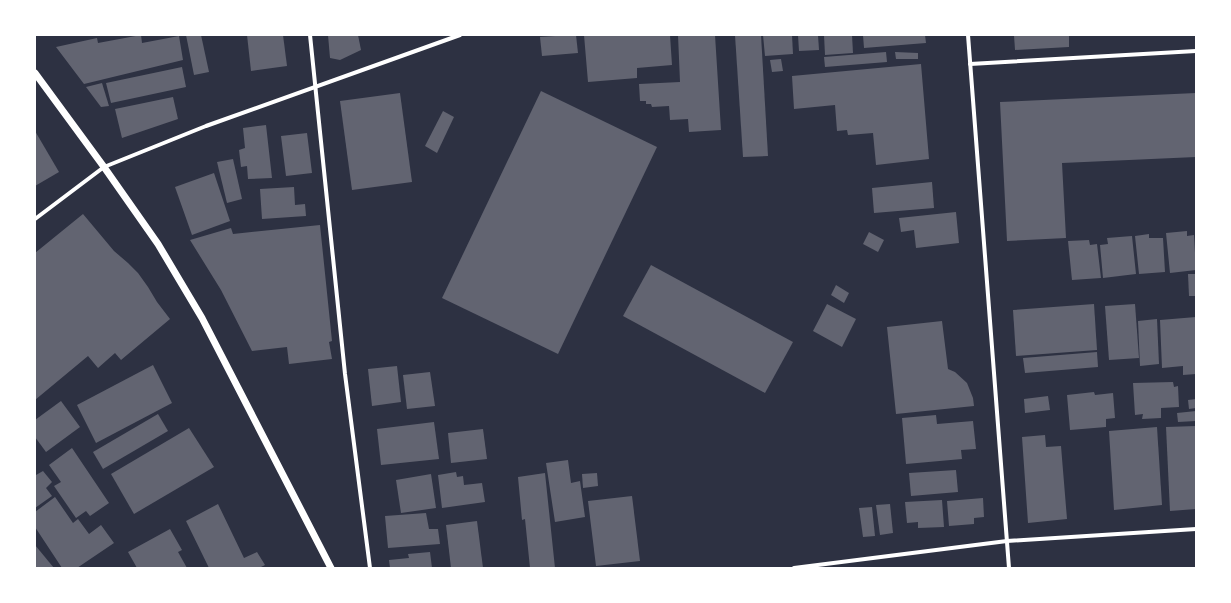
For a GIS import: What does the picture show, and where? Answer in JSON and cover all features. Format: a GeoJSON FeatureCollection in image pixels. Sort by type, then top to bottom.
{"type":"FeatureCollection","features":[{"type":"Feature","properties":{"kind":"street"},"geometry":{"type":"LineString","coordinates":[[310,35],[345,374],[370,568]]}},
{"type":"Feature","properties":{"kind":"street"},"geometry":{"type":"LineString","coordinates":[[35,219],[104,167],[206,126],[460,35]]}},
{"type":"Feature","properties":{"kind":"street"},"geometry":{"type":"LineString","coordinates":[[968,35],[1009,568]]}},
{"type":"Feature","properties":{"kind":"street"},"geometry":{"type":"LineString","coordinates":[[970,64],[1196,51]]}},
{"type":"Feature","properties":{"kind":"street"},"geometry":{"type":"LineString","coordinates":[[35,74],[104,167],[158,244],[202,318],[331,568]]}},
{"type":"Feature","properties":{"kind":"street"},"geometry":{"type":"LineString","coordinates":[[794,568],[1007,541],[1196,529]]}},
{"type":"Feature","properties":{"kind":"building"},"geometry":{"type":"Polygon","coordinates":[[[141,35],[142,43],[179,36],[183,60],[84,84],[56,47],[97,38],[98,43],[141,35]]]}},
{"type":"Feature","properties":{"kind":"building"},"geometry":{"type":"Polygon","coordinates":[[[186,35],[201,35],[209,72],[194,75],[186,35]]]}},
{"type":"Feature","properties":{"kind":"building"},"geometry":{"type":"Polygon","coordinates":[[[247,35],[283,35],[287,66],[251,71],[247,35]]]}},
{"type":"Feature","properties":{"kind":"building"},"geometry":{"type":"Polygon","coordinates":[[[328,35],[358,35],[361,50],[340,60],[330,58],[328,35]]]}},
{"type":"Feature","properties":{"kind":"building"},"geometry":{"type":"Polygon","coordinates":[[[576,35],[578,53],[542,56],[540,37],[576,35]]]}},
{"type":"Feature","properties":{"kind":"building"},"geometry":{"type":"Polygon","coordinates":[[[584,35],[670,35],[672,65],[637,68],[637,78],[588,82],[584,35]]]}},
{"type":"Feature","properties":{"kind":"building"},"geometry":{"type":"Polygon","coordinates":[[[678,35],[715,35],[721,130],[689,132],[688,119],[670,120],[669,106],[652,107],[651,104],[646,104],[646,101],[640,101],[639,84],[680,82],[678,35]]]}},
{"type":"Feature","properties":{"kind":"building"},"geometry":{"type":"Polygon","coordinates":[[[735,35],[761,35],[768,156],[743,157],[735,35]]]}},
{"type":"Feature","properties":{"kind":"building"},"geometry":{"type":"Polygon","coordinates":[[[763,35],[792,35],[793,54],[765,56],[763,35]]]}},
{"type":"Feature","properties":{"kind":"building"},"geometry":{"type":"Polygon","coordinates":[[[798,35],[818,35],[819,50],[799,51],[798,35]]]}},
{"type":"Feature","properties":{"kind":"building"},"geometry":{"type":"Polygon","coordinates":[[[824,35],[852,35],[853,53],[825,55],[824,35]]]}},
{"type":"Feature","properties":{"kind":"building"},"geometry":{"type":"Polygon","coordinates":[[[863,35],[925,35],[926,43],[864,48],[863,35]]]}},
{"type":"Feature","properties":{"kind":"building"},"geometry":{"type":"Polygon","coordinates":[[[1014,35],[1069,35],[1069,47],[1015,50],[1014,35]]]}},
{"type":"Feature","properties":{"kind":"building"},"geometry":{"type":"Polygon","coordinates":[[[886,52],[887,62],[825,67],[824,57],[886,52]]]}},
{"type":"Feature","properties":{"kind":"building"},"geometry":{"type":"Polygon","coordinates":[[[895,52],[918,53],[918,59],[896,59],[895,52]]]}},
{"type":"Feature","properties":{"kind":"building"},"geometry":{"type":"Polygon","coordinates":[[[781,59],[783,71],[772,72],[770,60],[781,59]]]}},
{"type":"Feature","properties":{"kind":"building"},"geometry":{"type":"Polygon","coordinates":[[[921,64],[929,159],[876,165],[873,133],[848,135],[847,130],[837,131],[835,105],[794,109],[792,76],[921,64]]]}},
{"type":"Feature","properties":{"kind":"building"},"geometry":{"type":"Polygon","coordinates":[[[182,67],[186,87],[111,103],[106,83],[182,67]]]}},
{"type":"Feature","properties":{"kind":"building"},"geometry":{"type":"Polygon","coordinates":[[[102,83],[109,106],[101,107],[86,87],[102,83]]]}},
{"type":"Feature","properties":{"kind":"building"},"geometry":{"type":"Polygon","coordinates":[[[541,91],[657,147],[558,354],[442,298],[541,91]]]}},
{"type":"Feature","properties":{"kind":"building"},"geometry":{"type":"Polygon","coordinates":[[[400,93],[412,182],[352,190],[340,101],[400,93]]]}},
{"type":"Feature","properties":{"kind":"building"},"geometry":{"type":"Polygon","coordinates":[[[1196,93],[1196,157],[1062,163],[1066,238],[1007,241],[1000,102],[1196,93]]]}},
{"type":"Feature","properties":{"kind":"building"},"geometry":{"type":"Polygon","coordinates":[[[173,97],[178,119],[122,138],[115,109],[173,97]]]}},
{"type":"Feature","properties":{"kind":"building"},"geometry":{"type":"Polygon","coordinates":[[[443,111],[454,117],[437,153],[425,146],[443,111]]]}},
{"type":"Feature","properties":{"kind":"building"},"geometry":{"type":"Polygon","coordinates":[[[266,125],[272,178],[248,179],[247,166],[241,167],[239,150],[245,148],[243,128],[266,125]]]}},
{"type":"Feature","properties":{"kind":"building"},"geometry":{"type":"Polygon","coordinates":[[[35,131],[59,172],[35,186],[35,131]]]}},
{"type":"Feature","properties":{"kind":"building"},"geometry":{"type":"Polygon","coordinates":[[[307,133],[312,173],[286,176],[281,136],[307,133]]]}},
{"type":"Feature","properties":{"kind":"building"},"geometry":{"type":"Polygon","coordinates":[[[233,159],[242,199],[227,203],[217,162],[233,159]]]}},
{"type":"Feature","properties":{"kind":"building"},"geometry":{"type":"Polygon","coordinates":[[[214,173],[230,221],[192,235],[175,187],[214,173]]]}},
{"type":"Feature","properties":{"kind":"building"},"geometry":{"type":"Polygon","coordinates":[[[932,182],[934,208],[874,213],[872,188],[932,182]]]}},
{"type":"Feature","properties":{"kind":"building"},"geometry":{"type":"Polygon","coordinates":[[[294,187],[295,205],[305,204],[306,216],[262,219],[260,189],[294,187]]]}},
{"type":"Feature","properties":{"kind":"building"},"geometry":{"type":"Polygon","coordinates":[[[956,212],[959,243],[916,248],[914,230],[901,232],[899,218],[956,212]]]}},
{"type":"Feature","properties":{"kind":"building"},"geometry":{"type":"Polygon","coordinates":[[[83,214],[114,251],[138,273],[170,319],[121,360],[115,353],[98,368],[88,356],[35,400],[35,253],[83,214]]]}},
{"type":"Feature","properties":{"kind":"building"},"geometry":{"type":"Polygon","coordinates":[[[320,225],[332,341],[329,342],[332,359],[289,364],[287,347],[252,351],[221,290],[190,240],[231,228],[233,234],[320,225]]]}},
{"type":"Feature","properties":{"kind":"building"},"geometry":{"type":"Polygon","coordinates":[[[1187,231],[1187,236],[1194,235],[1196,270],[1170,273],[1166,233],[1187,231]]]}},
{"type":"Feature","properties":{"kind":"building"},"geometry":{"type":"Polygon","coordinates":[[[869,232],[884,240],[878,252],[863,244],[869,232]]]}},
{"type":"Feature","properties":{"kind":"building"},"geometry":{"type":"Polygon","coordinates":[[[1149,234],[1149,238],[1163,238],[1165,272],[1139,274],[1135,236],[1149,234]]]}},
{"type":"Feature","properties":{"kind":"building"},"geometry":{"type":"Polygon","coordinates":[[[1132,236],[1136,274],[1103,278],[1100,245],[1108,244],[1107,238],[1132,236]]]}},
{"type":"Feature","properties":{"kind":"building"},"geometry":{"type":"Polygon","coordinates":[[[1089,240],[1090,245],[1097,244],[1101,278],[1072,280],[1068,241],[1089,240]]]}},
{"type":"Feature","properties":{"kind":"building"},"geometry":{"type":"Polygon","coordinates":[[[651,265],[793,342],[765,393],[623,316],[651,265]]]}},
{"type":"Feature","properties":{"kind":"building"},"geometry":{"type":"Polygon","coordinates":[[[1188,274],[1196,274],[1196,296],[1189,296],[1188,274]]]}},
{"type":"Feature","properties":{"kind":"building"},"geometry":{"type":"Polygon","coordinates":[[[836,285],[849,293],[844,303],[831,295],[836,285]]]}},
{"type":"Feature","properties":{"kind":"building"},"geometry":{"type":"Polygon","coordinates":[[[827,304],[856,319],[842,347],[813,331],[827,304]]]}},
{"type":"Feature","properties":{"kind":"building"},"geometry":{"type":"Polygon","coordinates":[[[1094,304],[1097,350],[1016,356],[1013,310],[1094,304]]]}},
{"type":"Feature","properties":{"kind":"building"},"geometry":{"type":"Polygon","coordinates":[[[1135,304],[1139,358],[1109,360],[1105,306],[1135,304]]]}},
{"type":"Feature","properties":{"kind":"building"},"geometry":{"type":"Polygon","coordinates":[[[1196,317],[1196,374],[1183,375],[1183,366],[1162,368],[1160,320],[1196,317]]]}},
{"type":"Feature","properties":{"kind":"building"},"geometry":{"type":"Polygon","coordinates":[[[1157,319],[1159,364],[1140,366],[1138,321],[1157,319]]]}},
{"type":"Feature","properties":{"kind":"building"},"geometry":{"type":"Polygon","coordinates":[[[942,321],[948,369],[955,372],[967,383],[973,398],[974,406],[896,414],[887,327],[942,321]]]}},
{"type":"Feature","properties":{"kind":"building"},"geometry":{"type":"Polygon","coordinates":[[[1097,352],[1098,367],[1025,373],[1023,358],[1097,352]]]}},
{"type":"Feature","properties":{"kind":"building"},"geometry":{"type":"Polygon","coordinates":[[[153,365],[172,403],[96,443],[77,405],[153,365]]]}},
{"type":"Feature","properties":{"kind":"building"},"geometry":{"type":"Polygon","coordinates":[[[397,366],[401,402],[372,406],[368,369],[397,366]]]}},
{"type":"Feature","properties":{"kind":"building"},"geometry":{"type":"Polygon","coordinates":[[[430,372],[435,406],[407,409],[403,375],[430,372]]]}},
{"type":"Feature","properties":{"kind":"building"},"geometry":{"type":"Polygon","coordinates":[[[1173,382],[1174,387],[1178,386],[1179,407],[1161,408],[1161,418],[1142,419],[1143,414],[1135,415],[1133,383],[1173,382]]]}},
{"type":"Feature","properties":{"kind":"building"},"geometry":{"type":"Polygon","coordinates":[[[1094,392],[1095,395],[1113,393],[1115,418],[1106,419],[1106,427],[1070,430],[1067,395],[1094,392]]]}},
{"type":"Feature","properties":{"kind":"building"},"geometry":{"type":"Polygon","coordinates":[[[1048,396],[1050,410],[1025,413],[1024,399],[1048,396]]]}},
{"type":"Feature","properties":{"kind":"building"},"geometry":{"type":"Polygon","coordinates":[[[1196,399],[1196,408],[1189,409],[1188,400],[1196,399]]]}},
{"type":"Feature","properties":{"kind":"building"},"geometry":{"type":"Polygon","coordinates":[[[61,401],[80,427],[46,452],[35,437],[35,420],[61,401]]]}},
{"type":"Feature","properties":{"kind":"building"},"geometry":{"type":"Polygon","coordinates":[[[1196,411],[1196,421],[1178,422],[1177,413],[1196,411]]]}},
{"type":"Feature","properties":{"kind":"building"},"geometry":{"type":"Polygon","coordinates":[[[158,414],[168,431],[103,469],[93,452],[158,414]]]}},
{"type":"Feature","properties":{"kind":"building"},"geometry":{"type":"Polygon","coordinates":[[[936,415],[937,424],[973,421],[976,449],[961,450],[962,459],[906,464],[902,418],[936,415]]]}},
{"type":"Feature","properties":{"kind":"building"},"geometry":{"type":"Polygon","coordinates":[[[434,422],[439,459],[381,465],[377,429],[434,422]]]}},
{"type":"Feature","properties":{"kind":"building"},"geometry":{"type":"Polygon","coordinates":[[[1196,426],[1196,509],[1170,511],[1166,427],[1196,426]]]}},
{"type":"Feature","properties":{"kind":"building"},"geometry":{"type":"Polygon","coordinates":[[[1157,427],[1162,505],[1114,510],[1109,431],[1157,427]]]}},
{"type":"Feature","properties":{"kind":"building"},"geometry":{"type":"Polygon","coordinates":[[[189,428],[214,467],[134,514],[111,474],[189,428]]]}},
{"type":"Feature","properties":{"kind":"building"},"geometry":{"type":"Polygon","coordinates":[[[483,429],[487,459],[451,463],[448,433],[483,429]]]}},
{"type":"Feature","properties":{"kind":"building"},"geometry":{"type":"Polygon","coordinates":[[[1045,435],[1046,447],[1061,446],[1067,519],[1028,523],[1022,437],[1045,435]]]}},
{"type":"Feature","properties":{"kind":"building"},"geometry":{"type":"Polygon","coordinates":[[[72,448],[109,503],[90,516],[86,511],[76,518],[54,486],[61,482],[49,465],[72,448]]]}},
{"type":"Feature","properties":{"kind":"building"},"geometry":{"type":"Polygon","coordinates":[[[568,460],[571,483],[580,481],[585,517],[555,522],[546,463],[568,460]]]}},
{"type":"Feature","properties":{"kind":"building"},"geometry":{"type":"Polygon","coordinates":[[[956,470],[958,492],[911,496],[909,473],[956,470]]]}},
{"type":"Feature","properties":{"kind":"building"},"geometry":{"type":"Polygon","coordinates":[[[43,471],[52,482],[46,488],[52,496],[35,508],[35,474],[36,475],[43,471]]]}},
{"type":"Feature","properties":{"kind":"building"},"geometry":{"type":"Polygon","coordinates":[[[456,472],[457,477],[463,476],[464,485],[482,483],[485,502],[442,508],[438,475],[456,472]]]}},
{"type":"Feature","properties":{"kind":"building"},"geometry":{"type":"Polygon","coordinates":[[[545,473],[555,568],[530,568],[525,519],[522,520],[518,477],[545,473]]]}},
{"type":"Feature","properties":{"kind":"building"},"geometry":{"type":"Polygon","coordinates":[[[597,473],[598,486],[583,488],[582,474],[597,473]]]}},
{"type":"Feature","properties":{"kind":"building"},"geometry":{"type":"Polygon","coordinates":[[[431,474],[436,508],[401,513],[396,480],[431,474]]]}},
{"type":"Feature","properties":{"kind":"building"},"geometry":{"type":"Polygon","coordinates":[[[632,496],[640,561],[596,566],[588,501],[632,496]]]}},
{"type":"Feature","properties":{"kind":"building"},"geometry":{"type":"Polygon","coordinates":[[[55,497],[73,523],[78,519],[89,534],[101,525],[114,543],[77,568],[62,568],[35,527],[35,512],[55,497]]]}},
{"type":"Feature","properties":{"kind":"building"},"geometry":{"type":"Polygon","coordinates":[[[983,498],[984,517],[974,518],[974,524],[949,526],[947,501],[983,498]]]}},
{"type":"Feature","properties":{"kind":"building"},"geometry":{"type":"Polygon","coordinates":[[[942,500],[944,527],[918,528],[918,522],[907,523],[905,502],[942,500]]]}},
{"type":"Feature","properties":{"kind":"building"},"geometry":{"type":"Polygon","coordinates":[[[218,504],[244,558],[257,552],[265,565],[259,568],[209,568],[186,521],[218,504]]]}},
{"type":"Feature","properties":{"kind":"building"},"geometry":{"type":"Polygon","coordinates":[[[890,504],[893,533],[880,535],[876,505],[890,504]]]}},
{"type":"Feature","properties":{"kind":"building"},"geometry":{"type":"Polygon","coordinates":[[[872,507],[875,536],[863,537],[859,508],[872,507]]]}},
{"type":"Feature","properties":{"kind":"building"},"geometry":{"type":"Polygon","coordinates":[[[426,513],[429,529],[438,529],[440,544],[388,548],[385,516],[426,513]]]}},
{"type":"Feature","properties":{"kind":"building"},"geometry":{"type":"Polygon","coordinates":[[[477,521],[483,568],[451,568],[446,525],[477,521]]]}},
{"type":"Feature","properties":{"kind":"building"},"geometry":{"type":"Polygon","coordinates":[[[170,529],[182,550],[178,552],[187,568],[137,568],[128,552],[170,529]]]}},
{"type":"Feature","properties":{"kind":"building"},"geometry":{"type":"Polygon","coordinates":[[[35,545],[54,568],[35,568],[35,545]]]}},
{"type":"Feature","properties":{"kind":"building"},"geometry":{"type":"Polygon","coordinates":[[[430,552],[432,568],[390,568],[389,560],[409,558],[408,554],[430,552]]]}}]}
